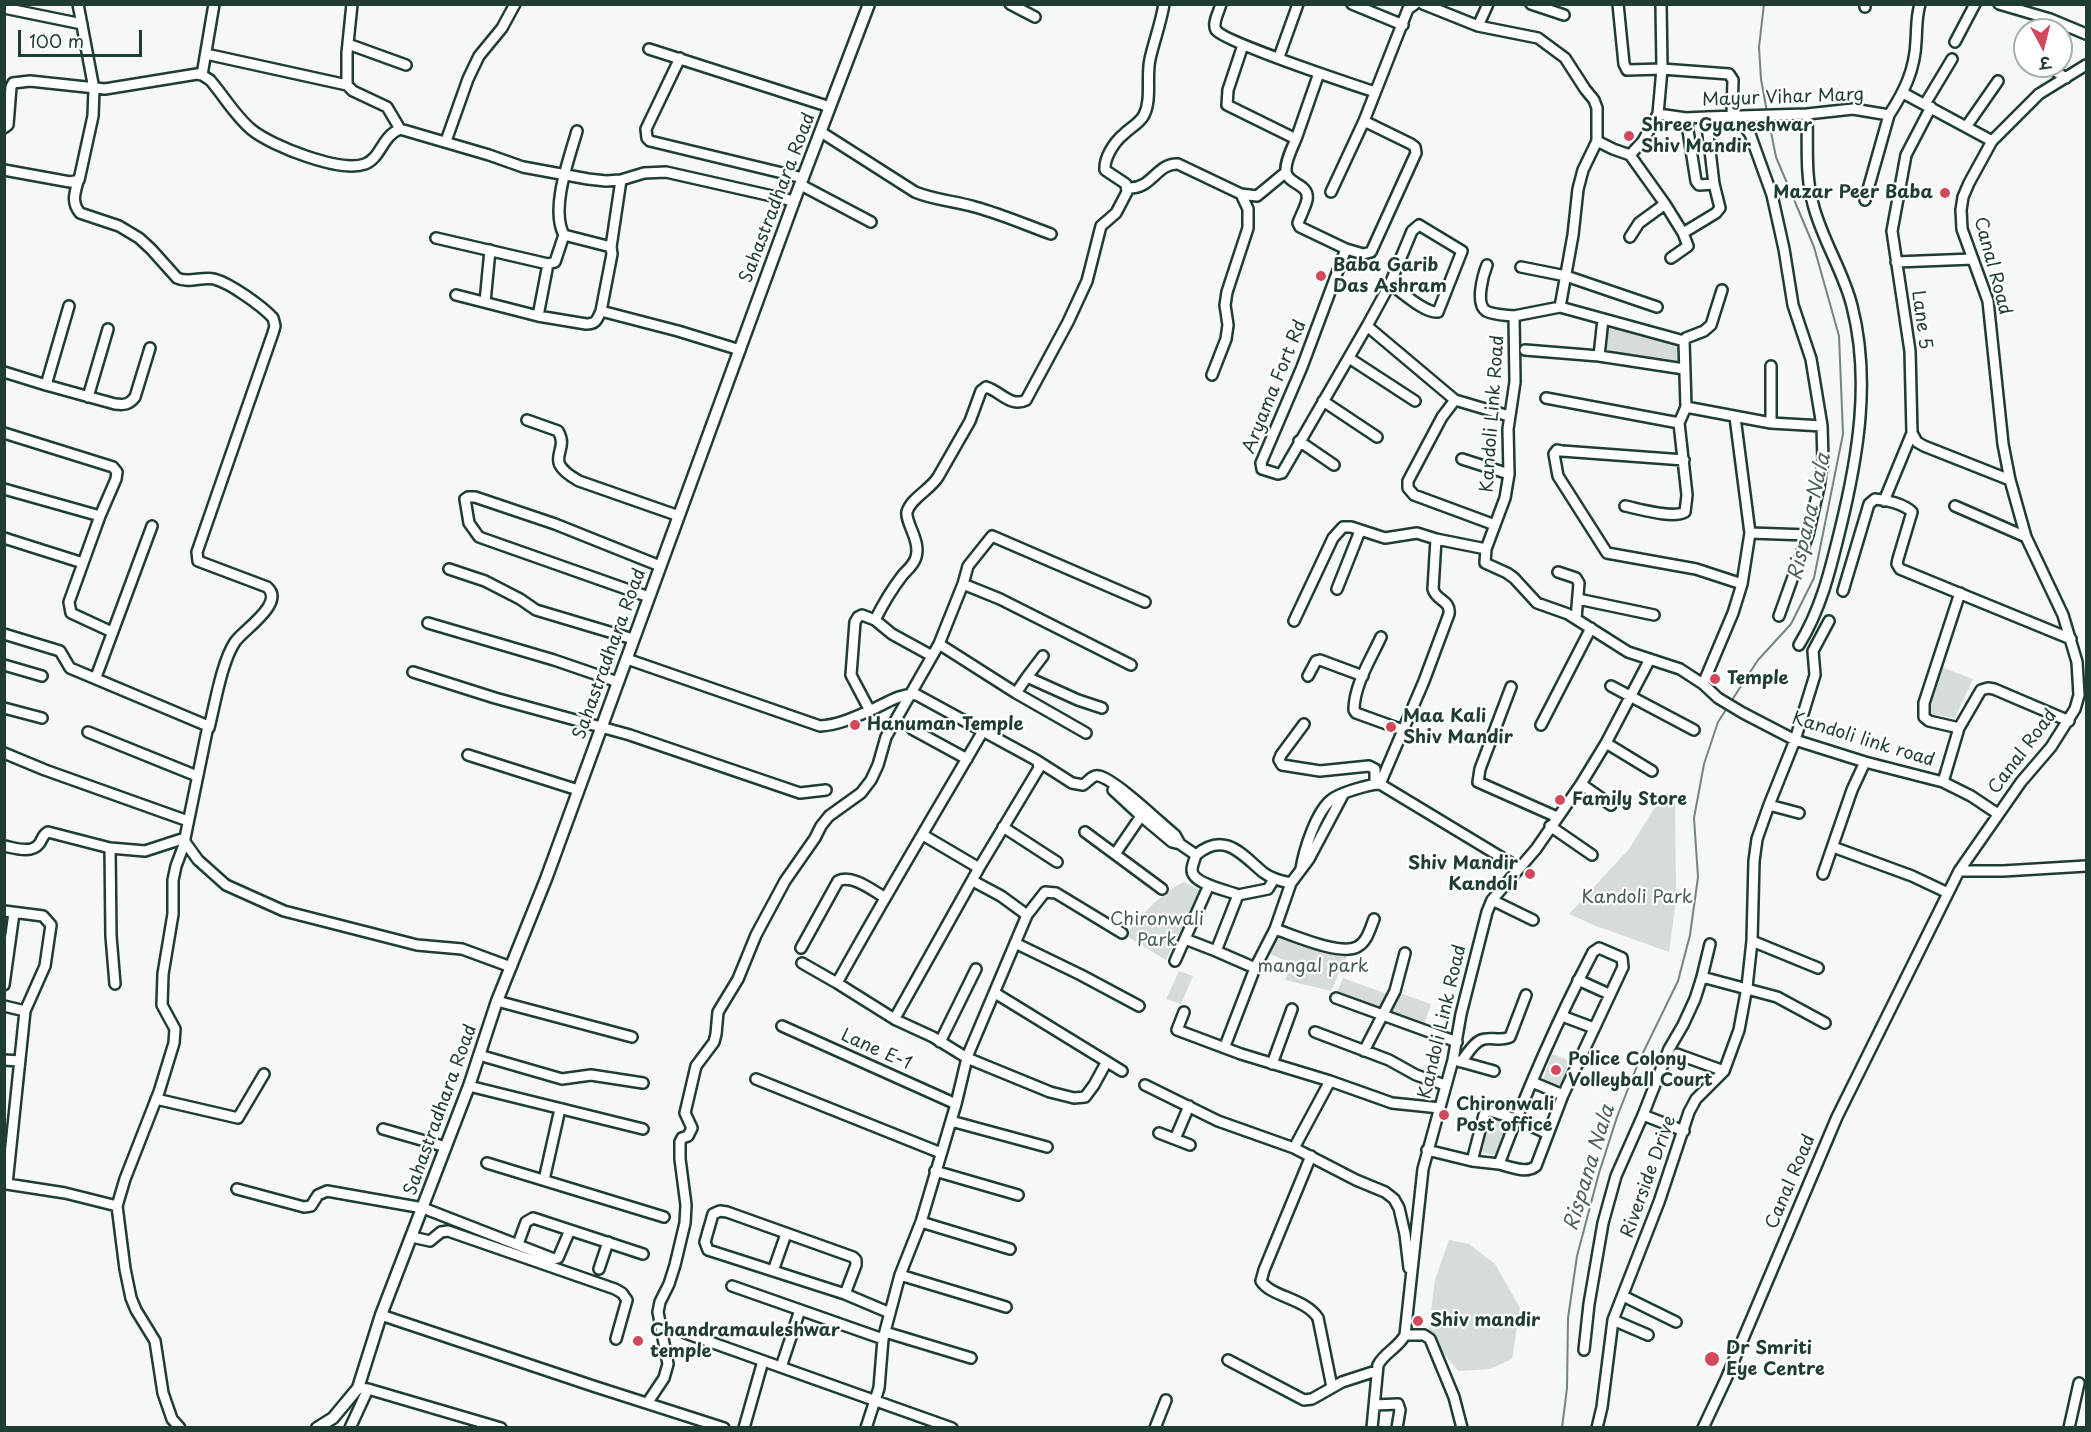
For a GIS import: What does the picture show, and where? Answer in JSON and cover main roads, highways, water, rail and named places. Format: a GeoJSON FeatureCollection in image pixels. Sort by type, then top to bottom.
{"type":"FeatureCollection","features":[{"type":"Feature","properties":{"kind":"main road","name":"Sahastradhara Road"},"geometry":{"type":"LineString","coordinates":[[317,1428],[333,1418],[363,1388],[381,1315],[446,1148],[497,1001],[546,879],[794,201],[869,4]]}},
{"type":"Feature","properties":{"kind":"waterway","name":"Rispana Nala"},"geometry":{"type":"LineString","coordinates":[[1764,4],[1759,47],[1761,79],[1767,112]]}},
{"type":"Feature","properties":{"kind":"waterway","name":"Rispana Nala"},"geometry":{"type":"LineString","coordinates":[[1730,703],[1758,660],[1791,624],[1814,578],[1843,434],[1839,336],[1814,247],[1776,157],[1768,117]]}},
{"type":"Feature","properties":{"kind":"waterway","name":"Rispana Nala"},"geometry":{"type":"LineString","coordinates":[[1562,1428],[1567,1388],[1568,1318],[1577,1256],[1599,1173],[1617,1117],[1639,1061],[1678,981],[1690,935],[1698,877],[1694,818],[1704,764],[1718,722],[1727,708]]}},
{"type":"Feature","properties":{"kind":"place","name":"Shree Gyaneshwar Shiv Mandir"},"geometry":{"type":"Point","coordinates":[1629,136]}},
{"type":"Feature","properties":{"kind":"place","name":"Mazar Peer Baba"},"geometry":{"type":"Point","coordinates":[1945,193]}},
{"type":"Feature","properties":{"kind":"place","name":"Baba Garib Das Ashram"},"geometry":{"type":"Point","coordinates":[1321,276]}},
{"type":"Feature","properties":{"kind":"place","name":"Temple"},"geometry":{"type":"Point","coordinates":[1715,679]}},
{"type":"Feature","properties":{"kind":"place","name":"Hanuman Temple"},"geometry":{"type":"Point","coordinates":[855,725]}},
{"type":"Feature","properties":{"kind":"place","name":"Maa Kali Shiv Mandir"},"geometry":{"type":"Point","coordinates":[1391,727]}},
{"type":"Feature","properties":{"kind":"place","name":"Family Store"},"geometry":{"type":"Point","coordinates":[1560,800]}},
{"type":"Feature","properties":{"kind":"place","name":"Shiv Mandir Kandoli"},"geometry":{"type":"Point","coordinates":[1530,874]}},
{"type":"Feature","properties":{"kind":"place","name":"Police Colony Volleyball Court"},"geometry":{"type":"Point","coordinates":[1556,1070]}},
{"type":"Feature","properties":{"kind":"place","name":"Chironwali Post office"},"geometry":{"type":"Point","coordinates":[1444,1115]}},
{"type":"Feature","properties":{"kind":"place","name":"Shiv mandir"},"geometry":{"type":"Point","coordinates":[1418,1321]}},
{"type":"Feature","properties":{"kind":"place","name":"Chandramauleshwar temple"},"geometry":{"type":"Point","coordinates":[638,1341]}},
{"type":"Feature","properties":{"kind":"place","name":"Dr Smriti Eye Centre"},"geometry":{"type":"Point","coordinates":[1712,1359]}},
{"type":"Feature","properties":{"kind":"park label","name":"Kandoli Park"},"geometry":{"type":"Point","coordinates":[1637,898]}},
{"type":"Feature","properties":{"kind":"park label","name":"Chironwali Park"},"geometry":{"type":"Point","coordinates":[1157,930]}},
{"type":"Feature","properties":{"kind":"park label","name":"mangal park"},"geometry":{"type":"Point","coordinates":[1313,967]}}]}
